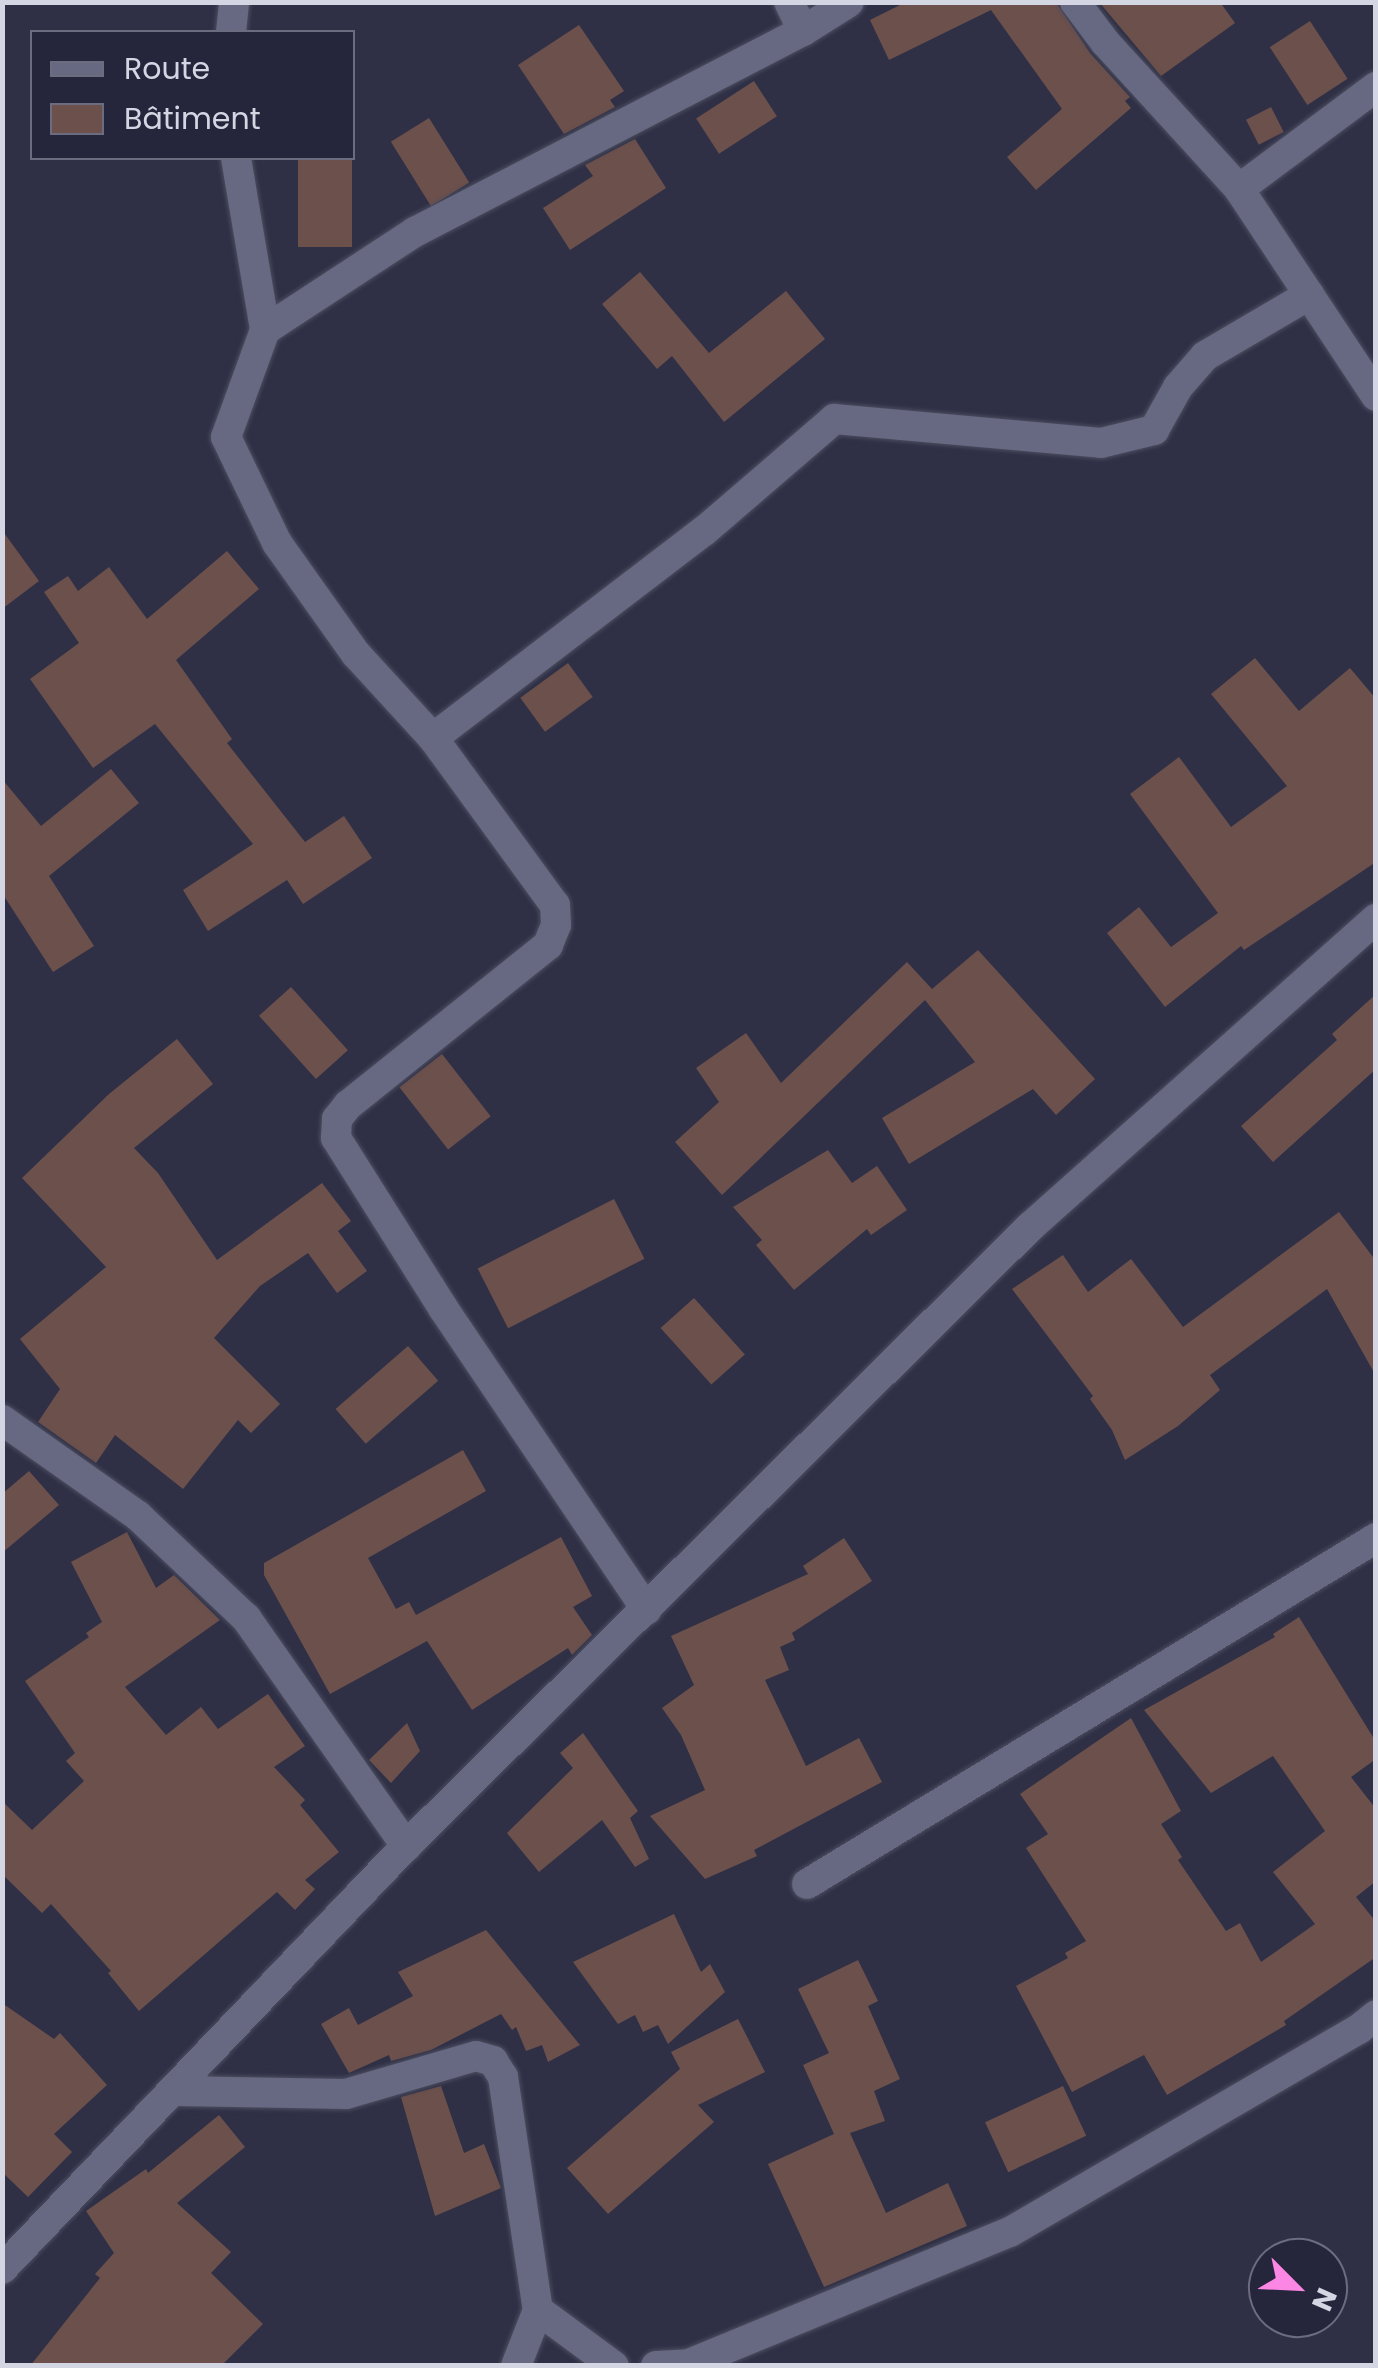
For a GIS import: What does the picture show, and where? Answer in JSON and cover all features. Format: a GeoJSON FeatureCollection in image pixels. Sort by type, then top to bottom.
{"type":"FeatureCollection","features":[{"type":"Feature","properties":{"kind":"street"},"geometry":{"type":"LineString","coordinates":[[231,30],[234,2]]}},
{"type":"Feature","properties":{"kind":"street"},"geometry":{"type":"LineString","coordinates":[[789,2],[803,31]]}},
{"type":"Feature","properties":{"kind":"street"},"geometry":{"type":"LineString","coordinates":[[265,330],[414,232],[803,31],[848,2]]}},
{"type":"Feature","properties":{"kind":"street"},"geometry":{"type":"LineString","coordinates":[[1075,2],[1105,42],[1240,189],[1376,396]]}},
{"type":"Feature","properties":{"kind":"street"},"geometry":{"type":"LineString","coordinates":[[1240,189],[1376,87]]}},
{"type":"Feature","properties":{"kind":"street"},"geometry":{"type":"LineString","coordinates":[[236,160],[265,330],[226,437],[277,543],[356,654],[433,738],[555,904],[556,925],[548,944],[348,1105],[337,1119],[336,1138],[443,1308],[648,1610]]}},
{"type":"Feature","properties":{"kind":"street"},"geometry":{"type":"LineString","coordinates":[[433,738],[704,530],[834,419],[1101,443],[1154,430],[1178,387],[1205,356],[1309,295]]}},
{"type":"Feature","properties":{"kind":"street"},"geometry":{"type":"LineString","coordinates":[[2,2269],[177,2091],[406,1846],[1030,1227],[1376,919]]}},
{"type":"Feature","properties":{"kind":"street"},"geometry":{"type":"LineString","coordinates":[[2,1420],[138,1516],[246,1618],[406,1846]]}},
{"type":"Feature","properties":{"kind":"street"},"geometry":{"type":"LineString","coordinates":[[807,1884],[1376,1538]]}},
{"type":"Feature","properties":{"kind":"street"},"geometry":{"type":"LineString","coordinates":[[656,2366],[689,2364],[1010,2232],[1360,2030],[1376,2016]]}},
{"type":"Feature","properties":{"kind":"street"},"geometry":{"type":"LineString","coordinates":[[177,2091],[346,2094],[476,2056],[493,2061],[503,2077],[538,2310],[516,2366]]}},
{"type":"Feature","properties":{"kind":"street"},"geometry":{"type":"LineString","coordinates":[[538,2310],[614,2366]]}},
{"type":"Feature","properties":{"kind":"building"},"geometry":{"type":"Polygon","coordinates":[[[906,2],[1056,2],[1090,53],[1130,97],[1125,101],[1131,108],[1036,190],[1007,157],[1062,109],[991,10],[889,60],[870,20],[906,2]]]}},
{"type":"Feature","properties":{"kind":"building"},"geometry":{"type":"Polygon","coordinates":[[[1099,2],[1220,2],[1235,23],[1161,76],[1099,2]]]}},
{"type":"Feature","properties":{"kind":"building"},"geometry":{"type":"Polygon","coordinates":[[[1310,21],[1348,79],[1307,105],[1270,47],[1310,21]]]}},
{"type":"Feature","properties":{"kind":"building"},"geometry":{"type":"Polygon","coordinates":[[[579,25],[624,91],[610,100],[615,107],[564,134],[518,65],[579,25]]]}},
{"type":"Feature","properties":{"kind":"building"},"geometry":{"type":"Polygon","coordinates":[[[754,81],[777,116],[719,154],[696,119],[754,81]]]}},
{"type":"Feature","properties":{"kind":"building"},"geometry":{"type":"Polygon","coordinates":[[[1271,107],[1284,132],[1259,145],[1246,120],[1271,107]]]}},
{"type":"Feature","properties":{"kind":"building"},"geometry":{"type":"Polygon","coordinates":[[[429,118],[469,182],[431,206],[391,142],[429,118]]]}},
{"type":"Feature","properties":{"kind":"building"},"geometry":{"type":"Polygon","coordinates":[[[635,139],[666,188],[570,250],[543,208],[593,176],[585,165],[635,139]]]}},
{"type":"Feature","properties":{"kind":"building"},"geometry":{"type":"Polygon","coordinates":[[[298,160],[352,160],[352,247],[298,247],[298,160]]]}},
{"type":"Feature","properties":{"kind":"building"},"geometry":{"type":"Polygon","coordinates":[[[640,272],[709,353],[786,291],[825,339],[724,422],[672,356],[657,369],[602,304],[640,272]]]}},
{"type":"Feature","properties":{"kind":"building"},"geometry":{"type":"Polygon","coordinates":[[[2,530],[39,581],[2,609],[2,530]]]}},
{"type":"Feature","properties":{"kind":"building"},"geometry":{"type":"Polygon","coordinates":[[[227,551],[259,589],[176,660],[232,739],[227,743],[305,842],[344,816],[372,858],[303,904],[287,880],[208,931],[183,890],[253,844],[155,724],[93,768],[30,679],[79,643],[44,592],[68,576],[78,591],[109,567],[147,619],[227,551]]]}},
{"type":"Feature","properties":{"kind":"building"},"geometry":{"type":"Polygon","coordinates":[[[1255,658],[1299,711],[1350,668],[1376,699],[1376,862],[1244,950],[1241,946],[1165,1007],[1107,933],[1139,907],[1171,947],[1218,913],[1130,794],[1179,757],[1231,827],[1287,786],[1211,694],[1255,658]]]}},
{"type":"Feature","properties":{"kind":"building"},"geometry":{"type":"Polygon","coordinates":[[[568,663],[593,697],[545,732],[520,698],[568,663]]]}},
{"type":"Feature","properties":{"kind":"building"},"geometry":{"type":"Polygon","coordinates":[[[111,769],[139,803],[49,876],[94,946],[53,972],[2,893],[2,779],[41,826],[111,769]]]}},
{"type":"Feature","properties":{"kind":"building"},"geometry":{"type":"Polygon","coordinates":[[[978,950],[1095,1079],[1056,1115],[1033,1089],[909,1164],[882,1118],[975,1062],[925,1000],[722,1195],[675,1142],[719,1102],[696,1068],[746,1033],[781,1083],[907,962],[932,989],[978,950]]]}},
{"type":"Feature","properties":{"kind":"building"},"geometry":{"type":"Polygon","coordinates":[[[291,987],[348,1050],[316,1079],[259,1016],[291,987]]]}},
{"type":"Feature","properties":{"kind":"building"},"geometry":{"type":"Polygon","coordinates":[[[1376,994],[1376,1069],[1273,1162],[1241,1126],[1337,1040],[1332,1034],[1376,994]]]}},
{"type":"Feature","properties":{"kind":"building"},"geometry":{"type":"Polygon","coordinates":[[[177,1039],[213,1084],[134,1148],[158,1173],[217,1260],[322,1183],[351,1221],[338,1231],[367,1271],[337,1293],[308,1253],[260,1286],[214,1338],[280,1404],[251,1433],[238,1420],[183,1489],[115,1435],[96,1463],[38,1422],[60,1389],[20,1339],[106,1267],[22,1178],[109,1094],[177,1039]]]}},
{"type":"Feature","properties":{"kind":"building"},"geometry":{"type":"Polygon","coordinates":[[[442,1054],[491,1116],[448,1149],[399,1087],[442,1054]]]}},
{"type":"Feature","properties":{"kind":"building"},"geometry":{"type":"Polygon","coordinates":[[[828,1150],[852,1183],[877,1166],[907,1210],[871,1235],[867,1229],[794,1290],[756,1245],[762,1240],[733,1207],[828,1150]]]}},
{"type":"Feature","properties":{"kind":"building"},"geometry":{"type":"Polygon","coordinates":[[[614,1199],[644,1259],[508,1328],[478,1268],[614,1199]]]}},
{"type":"Feature","properties":{"kind":"building"},"geometry":{"type":"Polygon","coordinates":[[[1339,1212],[1376,1261],[1376,1376],[1327,1289],[1210,1375],[1220,1390],[1178,1426],[1125,1460],[1112,1430],[1090,1399],[1093,1396],[1012,1289],[1063,1255],[1088,1292],[1131,1259],[1183,1327],[1339,1212]]]}},
{"type":"Feature","properties":{"kind":"building"},"geometry":{"type":"Polygon","coordinates":[[[694,1298],[745,1354],[711,1385],[661,1328],[694,1298]]]}},
{"type":"Feature","properties":{"kind":"building"},"geometry":{"type":"Polygon","coordinates":[[[408,1346],[438,1381],[366,1444],[336,1409],[408,1346]]]}},
{"type":"Feature","properties":{"kind":"building"},"geometry":{"type":"Polygon","coordinates":[[[463,1450],[486,1491],[368,1558],[396,1609],[409,1602],[416,1615],[561,1537],[592,1596],[573,1607],[592,1635],[572,1655],[568,1648],[472,1710],[427,1641],[330,1694],[264,1575],[264,1563],[463,1450]]]}},
{"type":"Feature","properties":{"kind":"building"},"geometry":{"type":"Polygon","coordinates":[[[29,1471],[59,1505],[2,1553],[2,1494],[29,1471]]]}},
{"type":"Feature","properties":{"kind":"building"},"geometry":{"type":"Polygon","coordinates":[[[127,1532],[156,1588],[174,1575],[220,1620],[125,1687],[166,1735],[201,1707],[218,1729],[268,1694],[305,1746],[274,1767],[305,1800],[300,1805],[339,1852],[305,1880],[315,1889],[295,1910],[277,1892],[139,2011],[108,1973],[111,1971],[51,1904],[42,1913],[2,1874],[2,1801],[32,1830],[84,1781],[66,1761],[75,1753],[25,1681],[89,1637],[86,1633],[102,1622],[71,1562],[127,1532]]]}},
{"type":"Feature","properties":{"kind":"building"},"geometry":{"type":"Polygon","coordinates":[[[844,1538],[872,1581],[792,1633],[795,1640],[780,1647],[789,1670],[765,1680],[806,1766],[859,1738],[882,1782],[754,1850],[757,1856],[705,1879],[650,1816],[705,1790],[681,1735],[662,1708],[694,1685],[671,1636],[808,1574],[803,1566],[844,1538]]]}},
{"type":"Feature","properties":{"kind":"building"},"geometry":{"type":"Polygon","coordinates":[[[1299,1617],[1376,1742],[1376,1759],[1351,1777],[1376,1809],[1376,1881],[1356,1897],[1376,1922],[1376,1957],[1284,2021],[1286,2025],[1167,2095],[1144,2055],[1072,2092],[1016,1986],[1068,1958],[1065,1953],[1086,1941],[1026,1848],[1048,1834],[1020,1794],[1131,1718],[1181,1811],[1161,1824],[1182,1857],[1178,1860],[1226,1931],[1240,1923],[1261,1962],[1315,1924],[1273,1872],[1325,1831],[1273,1756],[1211,1793],[1144,1710],[1275,1637],[1273,1634],[1299,1617]]]}},
{"type":"Feature","properties":{"kind":"building"},"geometry":{"type":"Polygon","coordinates":[[[407,1723],[420,1751],[391,1783],[369,1760],[407,1723]]]}},
{"type":"Feature","properties":{"kind":"building"},"geometry":{"type":"Polygon","coordinates":[[[583,1733],[638,1811],[630,1818],[649,1859],[635,1867],[602,1820],[539,1872],[507,1833],[573,1768],[560,1753],[583,1733]]]}},
{"type":"Feature","properties":{"kind":"building"},"geometry":{"type":"Polygon","coordinates":[[[674,1914],[701,1972],[710,1964],[725,1992],[668,2044],[658,2025],[643,2032],[635,2015],[618,2024],[573,1962],[674,1914]]]}},
{"type":"Feature","properties":{"kind":"building"},"geometry":{"type":"Polygon","coordinates":[[[486,1930],[580,2045],[548,2062],[542,2045],[526,2051],[516,2027],[512,2030],[501,2014],[431,2050],[391,2061],[389,2055],[349,2073],[321,2024],[349,2008],[358,2025],[413,1996],[398,1972],[486,1930]]]}},
{"type":"Feature","properties":{"kind":"building"},"geometry":{"type":"Polygon","coordinates":[[[858,1960],[878,2001],[868,2006],[900,2079],[874,2091],[885,2121],[850,2133],[886,2213],[948,2183],[967,2226],[824,2287],[768,2164],[834,2134],[803,2065],[829,2053],[798,1989],[858,1960]]]}},
{"type":"Feature","properties":{"kind":"building"},"geometry":{"type":"Polygon","coordinates":[[[2,2003],[54,2039],[60,2033],[107,2085],[54,2134],[72,2152],[28,2197],[2,2172],[2,2003]]]}},
{"type":"Feature","properties":{"kind":"building"},"geometry":{"type":"Polygon","coordinates":[[[738,2019],[765,2072],[698,2105],[714,2122],[608,2214],[567,2168],[680,2069],[671,2052],[738,2019]]]}},
{"type":"Feature","properties":{"kind":"building"},"geometry":{"type":"Polygon","coordinates":[[[441,2086],[464,2153],[484,2144],[501,2188],[435,2216],[401,2097],[441,2086]]]}},
{"type":"Feature","properties":{"kind":"building"},"geometry":{"type":"Polygon","coordinates":[[[1063,2086],[1086,2136],[1008,2172],[985,2122],[1063,2086]]]}},
{"type":"Feature","properties":{"kind":"building"},"geometry":{"type":"Polygon","coordinates":[[[219,2115],[245,2147],[177,2203],[231,2252],[211,2273],[263,2324],[221,2366],[30,2366],[100,2278],[95,2274],[114,2253],[86,2211],[146,2169],[148,2173],[219,2115]]]}}]}
